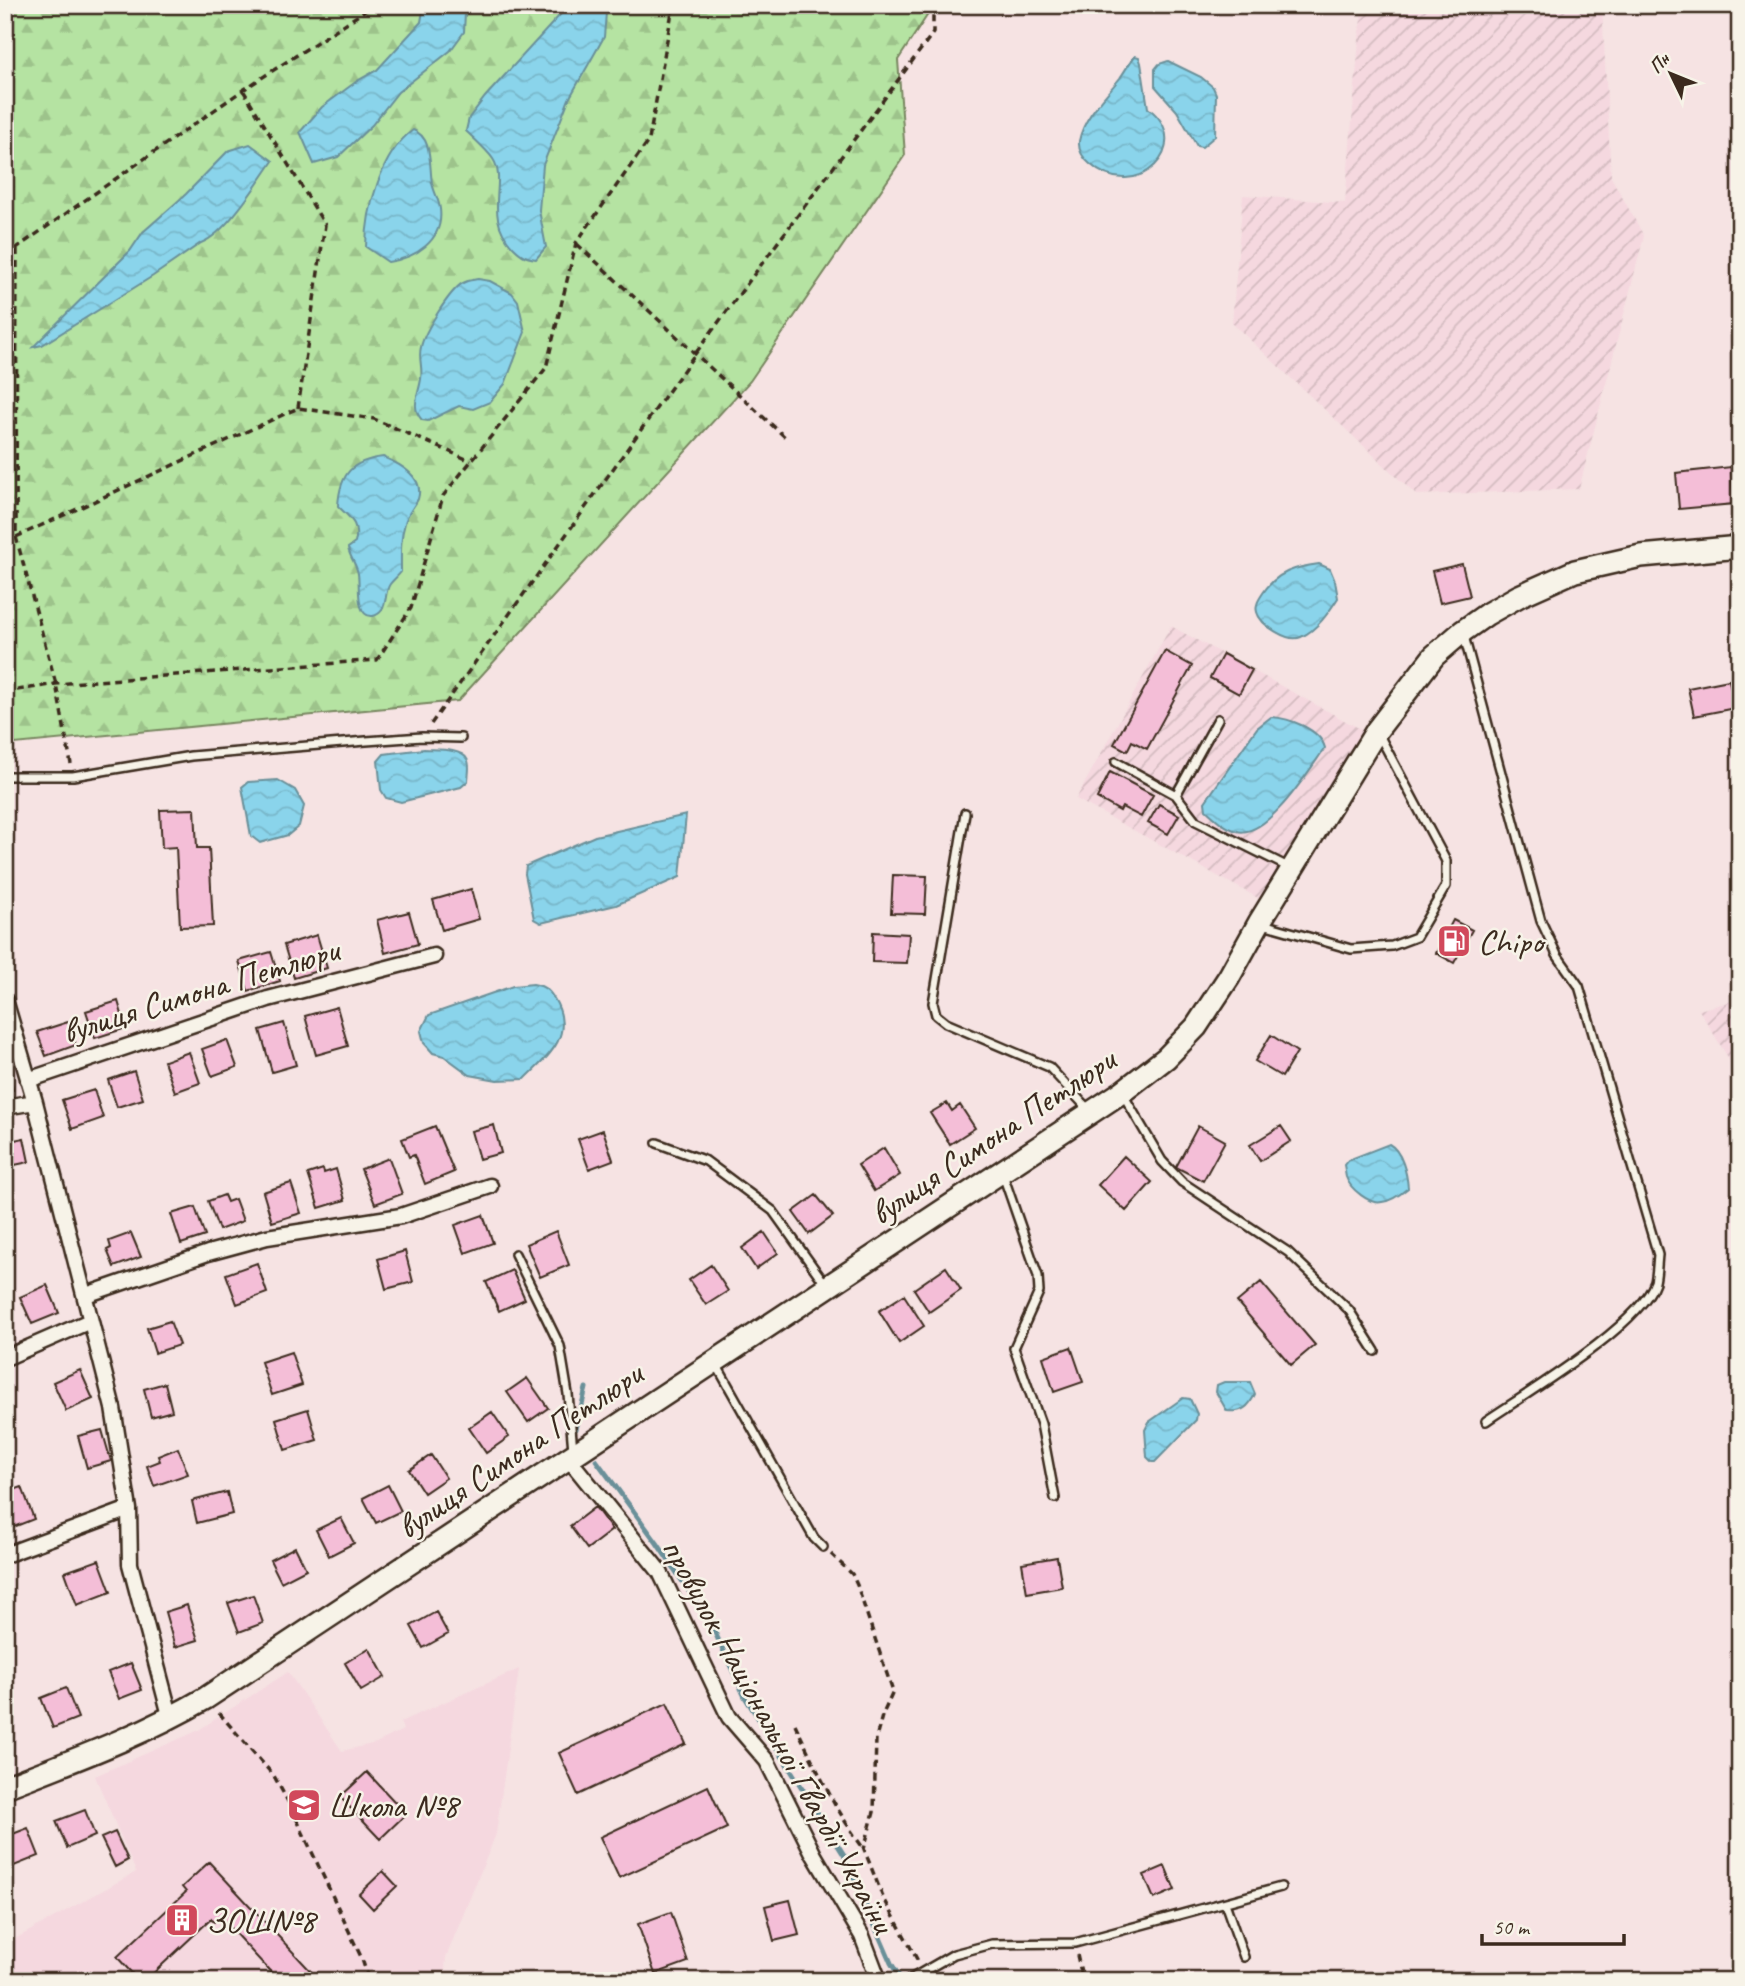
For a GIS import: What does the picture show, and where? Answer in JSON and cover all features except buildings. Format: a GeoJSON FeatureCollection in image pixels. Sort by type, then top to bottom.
{"type":"FeatureCollection","features":[{"type":"Feature","properties":{"kind":"main road","name":"вулиця Симона Петлюри"},"geometry":{"type":"LineString","coordinates":[[5,1787],[171,1719],[206,1698],[1122,1092],[1166,1058],[1196,1027],[1229,977],[1377,730],[1434,656],[1463,631],[1519,596],[1575,571],[1641,556],[1740,547]]}},
{"type":"Feature","properties":{"kind":"street","name":"вулиця Симона Петлюри"},"geometry":{"type":"LineString","coordinates":[[28,1080],[268,999],[434,956]]}},
{"type":"Feature","properties":{"kind":"street","name":"вулиця Симона Петлюри"},"geometry":{"type":"LineString","coordinates":[[5,1000],[8,1018],[35,1102],[113,1408],[129,1509],[131,1564],[171,1719]]}},
{"type":"Feature","properties":{"kind":"street"},"geometry":{"type":"LineString","coordinates":[[5,1107],[35,1102]]}},
{"type":"Feature","properties":{"kind":"street"},"geometry":{"type":"LineString","coordinates":[[86,1295],[208,1253],[256,1240],[401,1216],[490,1186]]}},
{"type":"Feature","properties":{"kind":"street"},"geometry":{"type":"LineString","coordinates":[[5,1358],[90,1321]]}},
{"type":"Feature","properties":{"kind":"street","name":"провулок Національної Гвардії України"},"geometry":{"type":"LineString","coordinates":[[571,1456],[660,1572],[729,1717],[767,1760],[814,1855],[862,1936],[879,1981]]}},
{"type":"Feature","properties":{"kind":"street"},"geometry":{"type":"LineString","coordinates":[[5,1555],[129,1509]]}},
{"type":"Feature","properties":{"kind":"lane"},"geometry":{"type":"LineString","coordinates":[[1463,631],[1541,921],[1557,955],[1579,986],[1658,1255],[1654,1283],[1637,1309],[1618,1329],[1486,1422]]}},
{"type":"Feature","properties":{"kind":"lane"},"geometry":{"type":"LineString","coordinates":[[1176,795],[1218,719]]}},
{"type":"Feature","properties":{"kind":"lane"},"geometry":{"type":"LineString","coordinates":[[1259,923],[1351,949],[1392,946],[1416,937],[1446,886],[1446,861],[1377,730]]}},
{"type":"Feature","properties":{"kind":"lane"},"geometry":{"type":"LineString","coordinates":[[5,776],[73,776],[191,756],[422,737],[461,738]]}},
{"type":"Feature","properties":{"kind":"lane"},"geometry":{"type":"LineString","coordinates":[[1116,762],[1176,795],[1196,821],[1292,869]]}},
{"type":"Feature","properties":{"kind":"lane"},"geometry":{"type":"LineString","coordinates":[[965,813],[933,1003],[936,1015],[946,1023],[1049,1067],[1090,1111]]}},
{"type":"Feature","properties":{"kind":"lane"},"geometry":{"type":"LineString","coordinates":[[1122,1092],[1162,1161],[1182,1182],[1288,1252],[1349,1310],[1375,1351]]}},
{"type":"Feature","properties":{"kind":"lane"},"geometry":{"type":"LineString","coordinates":[[657,1143],[706,1161],[773,1211],[826,1286]]}},
{"type":"Feature","properties":{"kind":"lane"},"geometry":{"type":"LineString","coordinates":[[1001,1171],[1038,1276],[1039,1292],[1014,1348],[1041,1424],[1055,1498]]}},
{"type":"Feature","properties":{"kind":"lane"},"geometry":{"type":"LineString","coordinates":[[515,1254],[560,1346],[568,1394],[571,1456]]}},
{"type":"Feature","properties":{"kind":"lane"},"geometry":{"type":"LineString","coordinates":[[714,1360],[814,1538],[823,1547]]}},
{"type":"Feature","properties":{"kind":"lane"},"geometry":{"type":"LineString","coordinates":[[909,1979],[954,1954],[992,1944],[1075,1943],[1281,1887]]}},
{"type":"Feature","properties":{"kind":"lane"},"geometry":{"type":"LineString","coordinates":[[1224,1903],[1244,1957]]}},
{"type":"Feature","properties":{"kind":"path"},"geometry":{"type":"LineString","coordinates":[[5,256],[243,90],[374,5]]}},
{"type":"Feature","properties":{"kind":"path"},"geometry":{"type":"LineString","coordinates":[[657,5],[672,12],[693,5]]}},
{"type":"Feature","properties":{"kind":"path"},"geometry":{"type":"LineString","coordinates":[[422,737],[695,354],[933,33],[933,5]]}},
{"type":"Feature","properties":{"kind":"path"},"geometry":{"type":"LineString","coordinates":[[5,692],[56,684],[377,660],[411,608],[443,496],[546,368],[576,243],[649,140],[672,12]]}},
{"type":"Feature","properties":{"kind":"path"},"geometry":{"type":"LineString","coordinates":[[243,90],[325,225],[298,408]]}},
{"type":"Feature","properties":{"kind":"path"},"geometry":{"type":"LineString","coordinates":[[576,243],[786,438]]}},
{"type":"Feature","properties":{"kind":"path"},"geometry":{"type":"LineString","coordinates":[[5,250],[17,249]]}},
{"type":"Feature","properties":{"kind":"path"},"geometry":{"type":"LineString","coordinates":[[17,249],[16,537],[56,684],[73,776]]}},
{"type":"Feature","properties":{"kind":"path"},"geometry":{"type":"LineString","coordinates":[[16,537],[298,408],[374,419],[471,461]]}},
{"type":"Feature","properties":{"kind":"path"},"geometry":{"type":"LineString","coordinates":[[823,1547],[852,1574],[857,1584],[893,1692],[876,1738],[874,1812],[864,1849]]}},
{"type":"Feature","properties":{"kind":"path"},"geometry":{"type":"LineString","coordinates":[[206,1698],[274,1776],[362,1959],[369,1981]]}},
{"type":"Feature","properties":{"kind":"path"},"geometry":{"type":"LineString","coordinates":[[795,1724],[822,1783],[864,1849],[882,1895],[923,1970]]}},
{"type":"Feature","properties":{"kind":"path"},"geometry":{"type":"LineString","coordinates":[[1075,1943],[1083,1981]]}},
{"type":"Feature","properties":{"kind":"shaded area"},"geometry":{"type":"Polygon","coordinates":[[[1362,5],[1602,5],[1611,177],[1644,236],[1579,489],[1416,495],[1232,323],[1243,195],[1345,203],[1362,5]]]}},
{"type":"Feature","properties":{"kind":"shaded area"},"geometry":{"type":"Polygon","coordinates":[[[1171,626],[1364,731],[1269,904],[1076,799],[1171,626]]]}},
{"type":"Feature","properties":{"kind":"shaded area"},"geometry":{"type":"Polygon","coordinates":[[[1740,999],[1740,1077],[1699,1010],[1740,999]]]}},
{"type":"Feature","properties":{"kind":"shaded area","name":"Школа №8"},"geometry":{"type":"Polygon","coordinates":[[[519,1669],[496,1834],[446,1957],[444,1981],[5,1981],[5,1924],[13,1940],[136,1872],[95,1776],[197,1731],[288,1672],[342,1751],[376,1743],[403,1730],[400,1722],[519,1669]]]}},
{"type":"Feature","properties":{"kind":"green space"},"geometry":{"type":"Polygon","coordinates":[[[5,5],[934,5],[898,60],[905,155],[750,381],[458,701],[5,745],[5,5]]]}},
{"type":"Feature","properties":{"kind":"water"},"geometry":{"type":"Polygon","coordinates":[[[424,5],[473,5],[465,13],[464,32],[450,51],[398,92],[372,125],[338,157],[314,164],[300,132],[322,107],[377,70],[421,22],[424,5]]]}},
{"type":"Feature","properties":{"kind":"water"},"geometry":{"type":"Polygon","coordinates":[[[569,5],[603,5],[606,13],[604,37],[569,99],[543,165],[539,210],[546,247],[536,259],[521,254],[504,235],[497,211],[497,168],[493,159],[466,131],[469,118],[485,97],[569,5]]]}},
{"type":"Feature","properties":{"kind":"water"},"geometry":{"type":"Polygon","coordinates":[[[1135,56],[1139,57],[1141,63],[1148,108],[1162,122],[1166,138],[1164,153],[1155,165],[1142,174],[1126,178],[1108,175],[1090,164],[1079,148],[1079,141],[1090,115],[1135,56]]]}},
{"type":"Feature","properties":{"kind":"water"},"geometry":{"type":"Polygon","coordinates":[[[1168,61],[1201,77],[1213,87],[1216,94],[1215,136],[1202,147],[1197,146],[1177,111],[1155,86],[1155,69],[1159,64],[1168,61]]]}},
{"type":"Feature","properties":{"kind":"water"},"geometry":{"type":"Polygon","coordinates":[[[413,130],[427,145],[440,220],[426,246],[408,257],[388,262],[366,247],[372,200],[392,153],[413,130]]]}},
{"type":"Feature","properties":{"kind":"water"},"geometry":{"type":"Polygon","coordinates":[[[250,144],[273,161],[220,230],[153,276],[42,345],[33,347],[130,251],[143,232],[186,194],[228,151],[250,144]]]}},
{"type":"Feature","properties":{"kind":"water"},"geometry":{"type":"Polygon","coordinates":[[[478,279],[490,281],[512,293],[518,301],[525,332],[505,384],[490,402],[473,409],[459,406],[428,421],[422,420],[416,410],[416,400],[421,379],[420,351],[423,340],[451,294],[465,282],[478,279]]]}},
{"type":"Feature","properties":{"kind":"water"},"geometry":{"type":"Polygon","coordinates":[[[383,457],[410,472],[419,491],[418,499],[403,529],[401,572],[388,587],[382,610],[373,616],[363,612],[357,571],[348,548],[355,543],[355,526],[338,506],[342,485],[350,471],[363,462],[383,457]]]}},
{"type":"Feature","properties":{"kind":"water"},"geometry":{"type":"Polygon","coordinates":[[[1319,564],[1330,569],[1338,598],[1327,615],[1312,630],[1296,638],[1283,635],[1263,622],[1259,617],[1257,604],[1268,586],[1287,572],[1319,564]]]}},
{"type":"Feature","properties":{"kind":"water"},"geometry":{"type":"Polygon","coordinates":[[[1271,717],[1295,722],[1310,730],[1322,741],[1325,748],[1274,814],[1249,831],[1233,830],[1206,810],[1205,802],[1257,728],[1271,717]]]}},
{"type":"Feature","properties":{"kind":"water"},"geometry":{"type":"Polygon","coordinates":[[[424,749],[454,751],[464,755],[469,764],[468,781],[461,787],[401,802],[386,798],[381,790],[378,761],[384,754],[424,749]]]}},
{"type":"Feature","properties":{"kind":"water"},"geometry":{"type":"Polygon","coordinates":[[[278,780],[295,790],[304,806],[299,826],[288,835],[260,843],[251,836],[242,787],[248,782],[278,780]]]}},
{"type":"Feature","properties":{"kind":"water"},"geometry":{"type":"Polygon","coordinates":[[[686,815],[680,877],[616,905],[541,923],[534,919],[525,874],[526,866],[595,836],[686,815]]]}},
{"type":"Feature","properties":{"kind":"water"},"geometry":{"type":"Polygon","coordinates":[[[533,984],[545,988],[553,996],[561,1016],[562,1027],[560,1037],[549,1055],[525,1079],[497,1080],[470,1075],[444,1056],[433,1053],[424,1043],[421,1031],[429,1015],[513,986],[533,984]]]}},
{"type":"Feature","properties":{"kind":"water"},"geometry":{"type":"Polygon","coordinates":[[[1389,1144],[1400,1157],[1408,1188],[1389,1200],[1372,1201],[1352,1186],[1346,1177],[1344,1165],[1348,1160],[1389,1144]]]}},
{"type":"Feature","properties":{"kind":"water"},"geometry":{"type":"Polygon","coordinates":[[[1224,1382],[1250,1382],[1255,1394],[1247,1406],[1237,1411],[1227,1411],[1216,1392],[1217,1385],[1224,1382]]]}},
{"type":"Feature","properties":{"kind":"water"},"geometry":{"type":"Polygon","coordinates":[[[1183,1398],[1190,1399],[1197,1414],[1196,1420],[1152,1462],[1147,1457],[1145,1430],[1149,1422],[1183,1398]]]}},
{"type":"Feature","properties":{"kind":"waterway"},"geometry":{"type":"LineString","coordinates":[[576,1429],[586,1388]]}},
{"type":"Feature","properties":{"kind":"waterway"},"geometry":{"type":"LineString","coordinates":[[596,1460],[657,1543],[711,1624],[745,1697],[844,1855],[891,1963],[902,1981]]}},
{"type":"Feature","properties":{"kind":"place","name":"Chipo"},"geometry":{"type":"Point","coordinates":[1454,941]}},
{"type":"Feature","properties":{"kind":"place","name":"Школа №8"},"geometry":{"type":"Point","coordinates":[304,1805]}},
{"type":"Feature","properties":{"kind":"place","name":"ЗОШ№8"},"geometry":{"type":"Point","coordinates":[182,1920]}}]}
